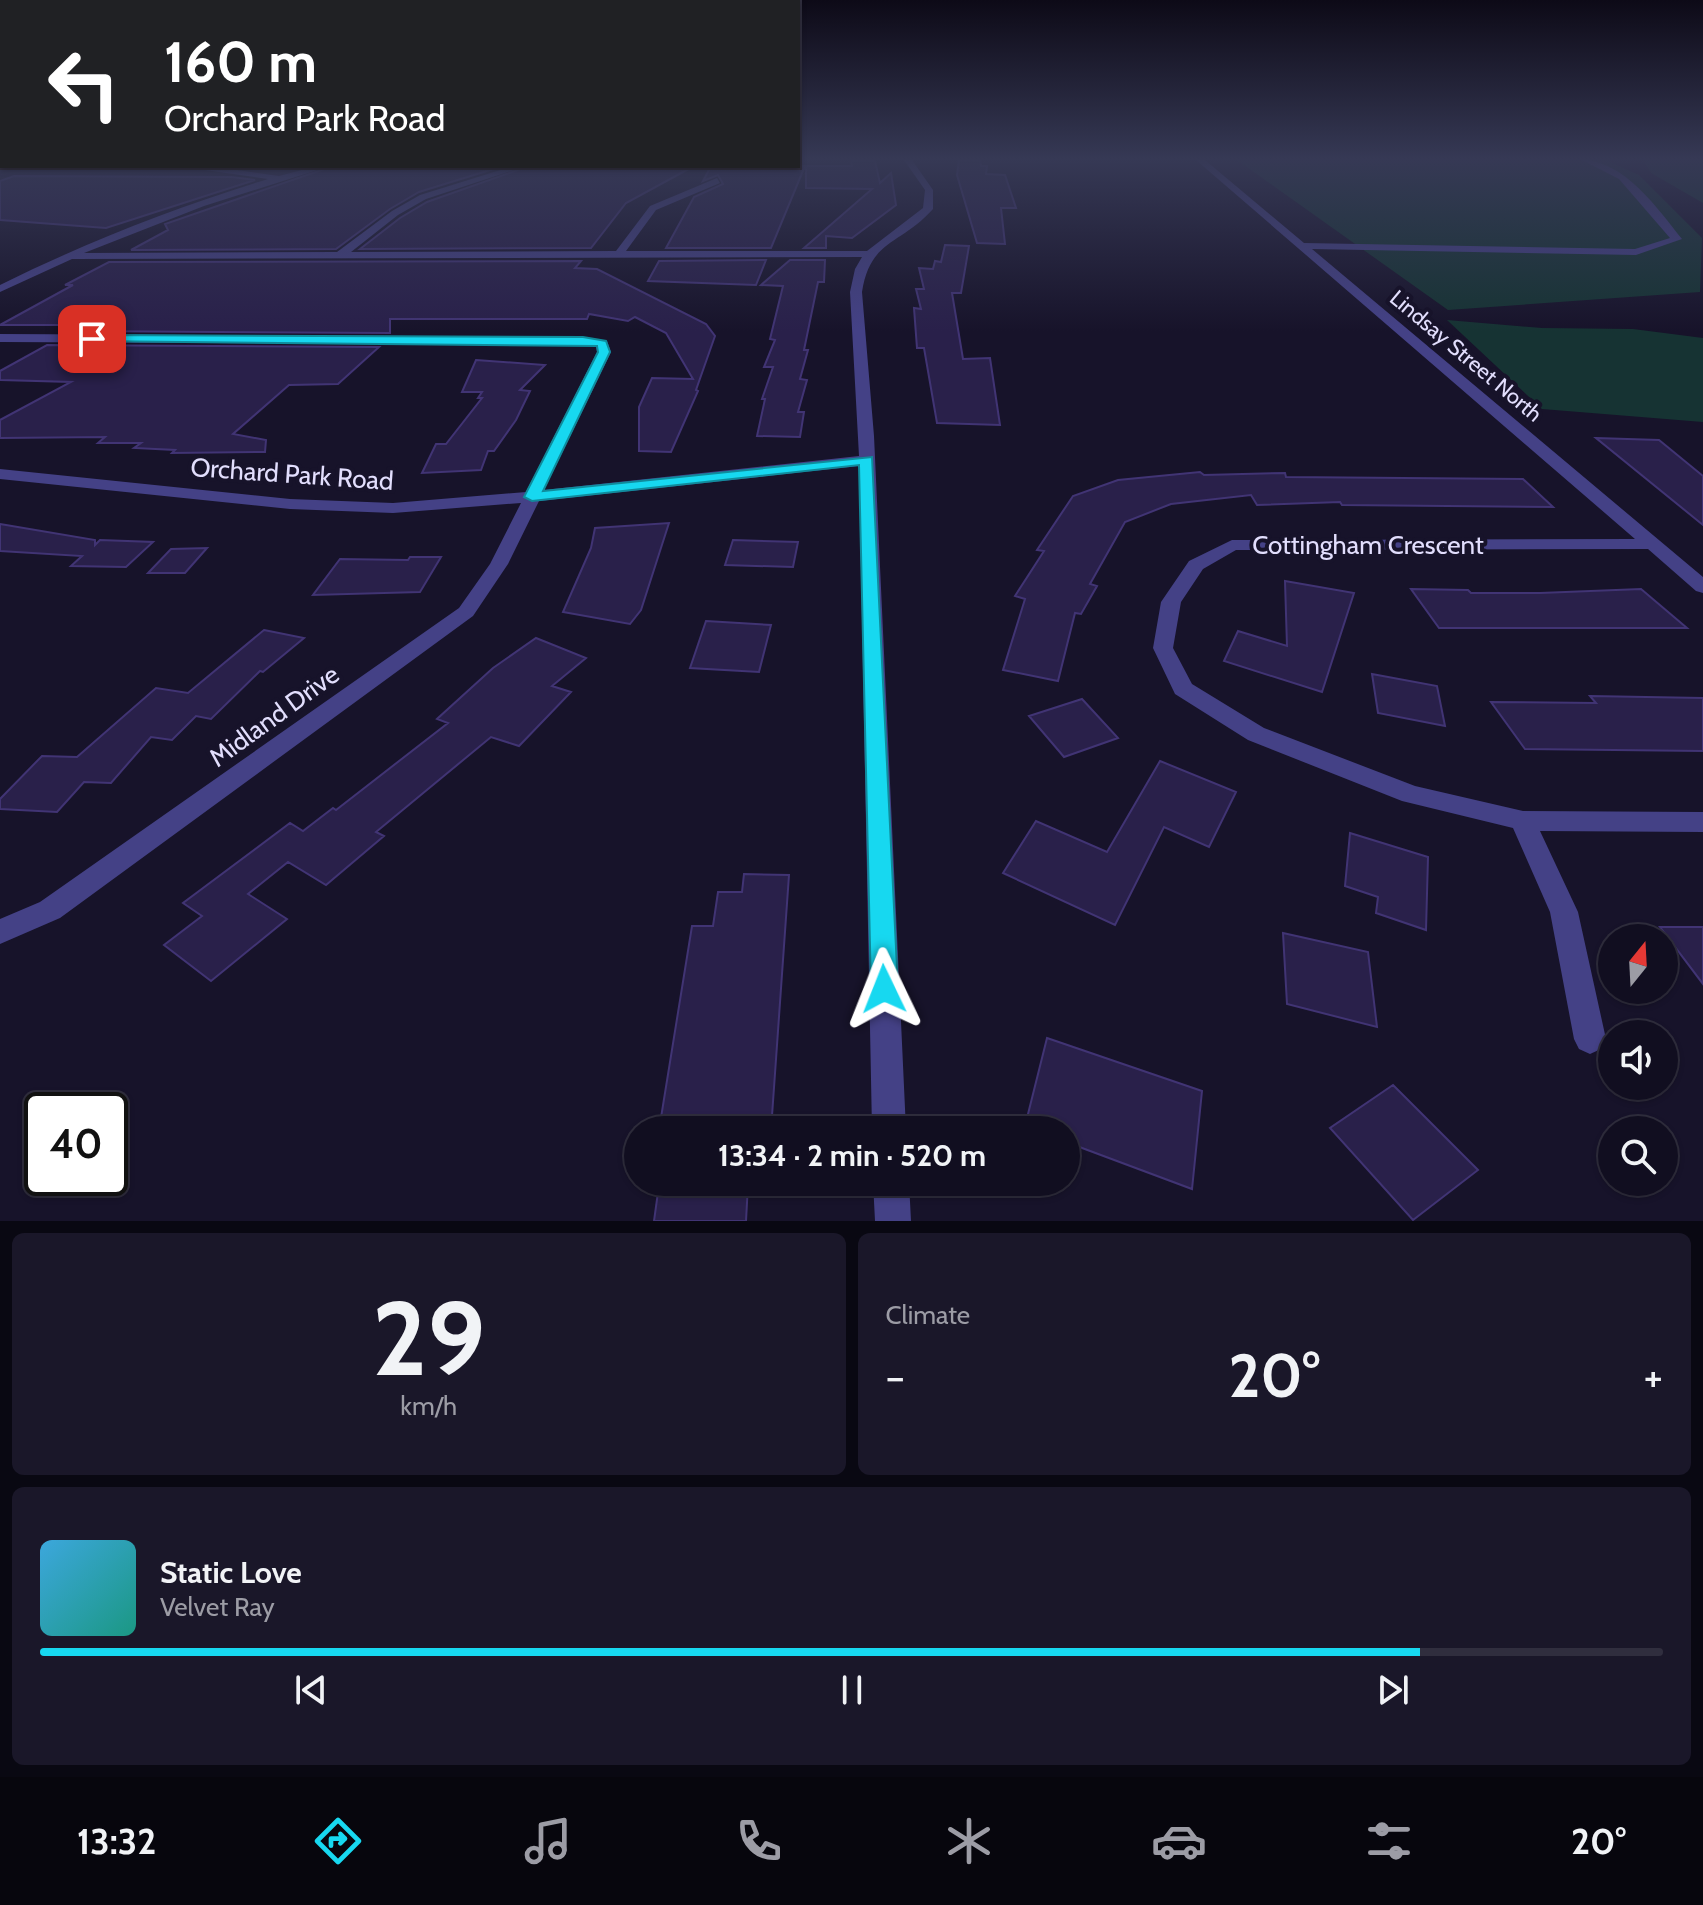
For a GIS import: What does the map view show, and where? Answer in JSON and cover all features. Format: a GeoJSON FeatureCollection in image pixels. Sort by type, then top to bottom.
{"type":"FeatureCollection","features":[{"type":"Feature","properties":{"kind":"street"},"geometry":{"type":"LineString","coordinates":[[0,289],[167,217]]}},
{"type":"Feature","properties":{"kind":"street"},"geometry":{"type":"LineString","coordinates":[[339,256],[390,217]]}},
{"type":"Feature","properties":{"kind":"street"},"geometry":{"type":"LineString","coordinates":[[620,253],[644,217]]}},
{"type":"Feature","properties":{"kind":"street"},"geometry":{"type":"LineString","coordinates":[[889,1116],[866,460],[856,292],[860,269],[869,254],[920,217]]}},
{"type":"Feature","properties":{"kind":"street","name":"Lindsay Street North"},"geometry":{"type":"LineString","coordinates":[[1268,217],[1703,587]]}},
{"type":"Feature","properties":{"kind":"street"},"geometry":{"type":"LineString","coordinates":[[1303,246],[1636,252],[1677,239],[1657,217]]}},
{"type":"Feature","properties":{"kind":"street"},"geometry":{"type":"LineString","coordinates":[[74,256],[869,254]]}},
{"type":"Feature","properties":{"kind":"street","name":"Midland Drive"},"geometry":{"type":"LineString","coordinates":[[0,338],[583,341],[602,344],[604,352],[499,564],[466,612],[50,910],[0,932]]}},
{"type":"Feature","properties":{"kind":"street","name":"Orchard Park Road"},"geometry":{"type":"LineString","coordinates":[[0,474],[342,508],[393,508],[532,497],[866,460]]}},
{"type":"Feature","properties":{"kind":"street","name":"Cottingham Crescent"},"geometry":{"type":"LineString","coordinates":[[1654,544],[1232,545],[1196,565],[1171,602],[1163,648],[1183,689],[1256,734],[1411,794],[1523,821],[1703,822]]}},
{"type":"Feature","properties":{"kind":"street"},"geometry":{"type":"LineString","coordinates":[[1523,821],[1564,912],[1590,1039]]}},
{"type":"Feature","properties":{"kind":"street"},"geometry":{"type":"LineString","coordinates":[[892,1196],[893,1221]]}},
{"type":"Feature","properties":{"kind":"green space"},"geometry":{"type":"Polygon","coordinates":[[[1317,217],[1681,217],[1702,238],[1700,292],[1448,310],[1317,217]]]}},
{"type":"Feature","properties":{"kind":"green space"},"geometry":{"type":"Polygon","coordinates":[[[1447,320],[1542,328],[1633,329],[1703,338],[1703,422],[1542,409],[1447,320]]]}},
{"type":"Feature","properties":{"kind":"building"},"geometry":{"type":"Polygon","coordinates":[[[0,217],[140,217],[106,228],[0,220],[0,217]]]}},
{"type":"Feature","properties":{"kind":"building"},"geometry":{"type":"Polygon","coordinates":[[[185,217],[379,217],[336,249],[131,250],[168,230],[165,224],[185,217]]]}},
{"type":"Feature","properties":{"kind":"building"},"geometry":{"type":"Polygon","coordinates":[[[615,217],[591,248],[360,249],[400,218],[615,217]]]}},
{"type":"Feature","properties":{"kind":"building"},"geometry":{"type":"Polygon","coordinates":[[[683,217],[784,217],[771,248],[666,248],[683,217]]]}},
{"type":"Feature","properties":{"kind":"building"},"geometry":{"type":"Polygon","coordinates":[[[840,217],[880,217],[852,238],[826,236],[826,248],[804,248],[840,217]]]}},
{"type":"Feature","properties":{"kind":"building"},"geometry":{"type":"Polygon","coordinates":[[[969,217],[1002,217],[1005,244],[977,243],[969,217]]]}},
{"type":"Feature","properties":{"kind":"building"},"geometry":{"type":"Polygon","coordinates":[[[945,245],[969,246],[961,293],[952,293],[963,359],[990,358],[1000,425],[937,423],[924,348],[917,348],[914,308],[921,309],[916,289],[924,289],[919,268],[933,269],[935,261],[941,262],[945,245]]]}},
{"type":"Feature","properties":{"kind":"building"},"geometry":{"type":"Polygon","coordinates":[[[766,260],[756,285],[648,281],[659,261],[766,260]]]}},
{"type":"Feature","properties":{"kind":"building"},"geometry":{"type":"Polygon","coordinates":[[[790,260],[825,260],[824,282],[818,282],[804,350],[808,350],[800,379],[807,380],[798,412],[804,412],[800,437],[757,436],[765,399],[762,399],[773,367],[764,367],[775,340],[770,339],[783,286],[761,285],[790,260]]]}},
{"type":"Feature","properties":{"kind":"building"},"geometry":{"type":"Polygon","coordinates":[[[581,261],[575,268],[597,269],[706,324],[715,336],[698,391],[671,452],[639,451],[639,407],[652,378],[693,379],[666,333],[635,317],[628,321],[589,314],[587,319],[390,319],[390,333],[72,331],[84,325],[0,325],[109,262],[581,261]]]}},
{"type":"Feature","properties":{"kind":"building"},"geometry":{"type":"Polygon","coordinates":[[[47,345],[379,347],[338,384],[289,385],[233,434],[266,440],[265,452],[172,453],[175,450],[134,448],[141,443],[98,443],[105,437],[0,438],[0,420],[71,382],[0,380],[0,371],[47,345]]]}},
{"type":"Feature","properties":{"kind":"building"},"geometry":{"type":"Polygon","coordinates":[[[476,360],[545,365],[520,390],[530,391],[516,420],[494,451],[488,451],[481,470],[422,473],[436,444],[446,444],[482,398],[478,398],[482,392],[462,392],[476,360]]]}},
{"type":"Feature","properties":{"kind":"building"},"geometry":{"type":"Polygon","coordinates":[[[1596,438],[1659,440],[1703,476],[1703,525],[1596,438]]]}},
{"type":"Feature","properties":{"kind":"building"},"geometry":{"type":"Polygon","coordinates":[[[1200,472],[1204,475],[1285,473],[1286,477],[1523,479],[1553,507],[1342,505],[1340,502],[1257,505],[1251,495],[1171,504],[1125,522],[1090,584],[1097,586],[1081,614],[1075,613],[1058,681],[1003,670],[1025,599],[1015,596],[1044,551],[1037,550],[1073,496],[1118,480],[1200,472]]]}},
{"type":"Feature","properties":{"kind":"building"},"geometry":{"type":"Polygon","coordinates":[[[669,523],[641,610],[630,624],[563,612],[591,548],[595,528],[669,523]]]}},
{"type":"Feature","properties":{"kind":"building"},"geometry":{"type":"Polygon","coordinates":[[[0,524],[95,540],[95,545],[100,540],[153,542],[126,567],[71,566],[82,556],[0,551],[0,524]]]}},
{"type":"Feature","properties":{"kind":"building"},"geometry":{"type":"Polygon","coordinates":[[[733,540],[798,542],[793,567],[725,565],[733,540]]]}},
{"type":"Feature","properties":{"kind":"building"},"geometry":{"type":"Polygon","coordinates":[[[207,548],[185,573],[148,573],[171,549],[207,548]]]}},
{"type":"Feature","properties":{"kind":"building"},"geometry":{"type":"Polygon","coordinates":[[[410,557],[441,557],[420,592],[313,595],[340,559],[408,560],[410,557]]]}},
{"type":"Feature","properties":{"kind":"building"},"geometry":{"type":"Polygon","coordinates":[[[1285,581],[1354,593],[1322,692],[1224,661],[1238,631],[1287,646],[1285,581]]]}},
{"type":"Feature","properties":{"kind":"building"},"geometry":{"type":"Polygon","coordinates":[[[1411,589],[1540,593],[1641,589],[1687,628],[1439,628],[1411,589]]]}},
{"type":"Feature","properties":{"kind":"building"},"geometry":{"type":"Polygon","coordinates":[[[706,621],[771,625],[759,672],[690,668],[706,621]]]}},
{"type":"Feature","properties":{"kind":"building"},"geometry":{"type":"Polygon","coordinates":[[[264,630],[304,638],[263,672],[260,671],[211,719],[196,716],[172,740],[151,737],[111,783],[84,782],[57,812],[0,809],[0,799],[42,756],[77,757],[156,688],[188,693],[264,630]]]}},
{"type":"Feature","properties":{"kind":"building"},"geometry":{"type":"Polygon","coordinates":[[[536,638],[586,658],[552,686],[571,692],[519,746],[491,737],[376,832],[384,836],[326,885],[288,862],[248,894],[287,919],[211,981],[164,945],[202,916],[183,903],[290,823],[303,831],[333,808],[336,810],[448,723],[437,719],[493,668],[536,638]]]}},
{"type":"Feature","properties":{"kind":"building"},"geometry":{"type":"Polygon","coordinates":[[[1372,674],[1437,686],[1445,726],[1378,713],[1372,674]]]}},
{"type":"Feature","properties":{"kind":"building"},"geometry":{"type":"Polygon","coordinates":[[[1590,696],[1703,698],[1703,751],[1525,749],[1491,702],[1596,703],[1590,696]]]}},
{"type":"Feature","properties":{"kind":"building"},"geometry":{"type":"Polygon","coordinates":[[[1082,699],[1118,738],[1064,757],[1029,716],[1082,699]]]}},
{"type":"Feature","properties":{"kind":"building"},"geometry":{"type":"Polygon","coordinates":[[[1160,761],[1236,792],[1209,847],[1164,827],[1115,925],[1003,873],[1036,821],[1107,852],[1160,761]]]}},
{"type":"Feature","properties":{"kind":"building"},"geometry":{"type":"Polygon","coordinates":[[[1350,833],[1428,857],[1426,930],[1376,913],[1378,897],[1345,886],[1350,833]]]}},
{"type":"Feature","properties":{"kind":"building"},"geometry":{"type":"Polygon","coordinates":[[[744,874],[789,875],[772,1116],[661,1116],[692,926],[713,926],[718,892],[742,892],[744,874]]]}},
{"type":"Feature","properties":{"kind":"building"},"geometry":{"type":"Polygon","coordinates":[[[1678,927],[1703,927],[1703,984],[1678,951],[1678,927]]]}},
{"type":"Feature","properties":{"kind":"building"},"geometry":{"type":"Polygon","coordinates":[[[1283,933],[1368,952],[1377,1027],[1287,1004],[1283,933]]]}},
{"type":"Feature","properties":{"kind":"building"},"geometry":{"type":"Polygon","coordinates":[[[1047,1038],[1202,1091],[1192,1189],[1080,1147],[1080,1116],[1028,1116],[1047,1038]]]}},
{"type":"Feature","properties":{"kind":"building"},"geometry":{"type":"Polygon","coordinates":[[[1393,1085],[1478,1170],[1413,1220],[1330,1128],[1393,1085]]]}},
{"type":"Feature","properties":{"kind":"building"},"geometry":{"type":"Polygon","coordinates":[[[657,1196],[747,1196],[746,1221],[654,1221],[657,1196]]]}},
{"type":"Feature","properties":{"kind":"route"},"geometry":{"type":"LineString","coordinates":[[92,339],[583,341],[602,344],[604,352],[532,497],[866,460],[884,989]]}}]}
